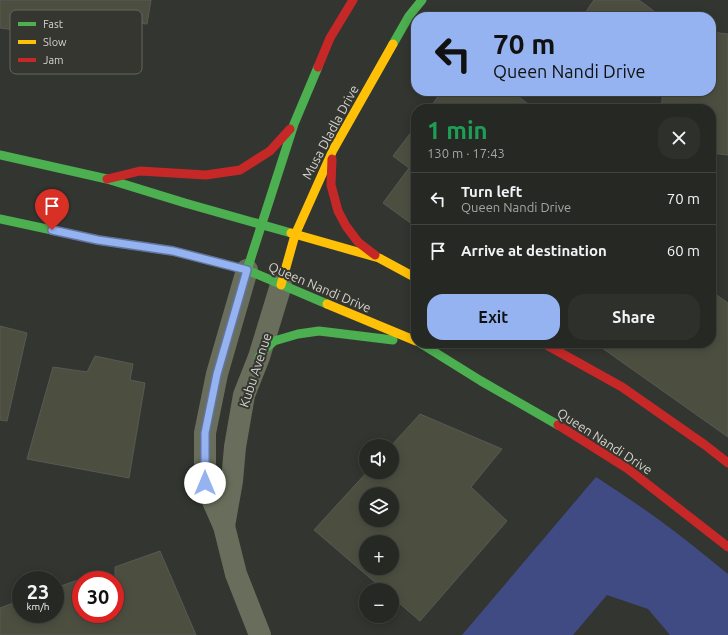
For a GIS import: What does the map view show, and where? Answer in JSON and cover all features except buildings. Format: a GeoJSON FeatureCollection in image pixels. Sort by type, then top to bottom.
{"type":"FeatureCollection","features":[{"type":"Feature","properties":{"kind":"main road"},"geometry":{"type":"LineString","coordinates":[[247,270],[294,124],[330,38],[353,0]]}},
{"type":"Feature","properties":{"kind":"main road","name":"Musa Dladla Drive"},"geometry":{"type":"LineString","coordinates":[[412,12],[422,0]]}},
{"type":"Feature","properties":{"kind":"main road","name":"Musa Dladla Drive"},"geometry":{"type":"LineString","coordinates":[[281,285],[295,235],[333,150],[411,14]]}},
{"type":"Feature","properties":{"kind":"main road"},"geometry":{"type":"LineString","coordinates":[[107,179],[140,171],[206,175],[240,170],[270,151],[294,124]]}},
{"type":"Feature","properties":{"kind":"main road"},"geometry":{"type":"LineString","coordinates":[[333,150],[331,185],[338,211],[346,226],[358,242],[379,258],[411,275]]}},
{"type":"Feature","properties":{"kind":"main road"},"geometry":{"type":"LineString","coordinates":[[0,155],[107,179],[295,235],[379,258]]}},
{"type":"Feature","properties":{"kind":"main road","name":"Queen Nandi Drive"},"geometry":{"type":"LineString","coordinates":[[0,219],[98,240],[173,251],[247,270],[411,339]]}},
{"type":"Feature","properties":{"kind":"main road"},"geometry":{"type":"LineString","coordinates":[[260,357],[266,348],[274,341],[298,334],[319,331],[411,342]]}},
{"type":"Feature","properties":{"kind":"main road","name":"Queen Nandi Drive"},"geometry":{"type":"LineString","coordinates":[[428,348],[481,381],[542,415],[628,469],[728,547]]}},
{"type":"Feature","properties":{"kind":"main road"},"geometry":{"type":"LineString","coordinates":[[552,348],[622,387],[705,445],[728,463]]}},
{"type":"Feature","properties":{"kind":"street","name":"Kubu Avenue"},"geometry":{"type":"LineString","coordinates":[[247,270],[217,374],[205,433],[205,483],[224,526],[236,574],[260,635]]}},
{"type":"Feature","properties":{"kind":"street","name":"Kubu Avenue"},"geometry":{"type":"LineString","coordinates":[[224,526],[244,395],[260,357],[281,285]]}},
{"type":"Feature","properties":{"kind":"shaded area"},"geometry":{"type":"Polygon","coordinates":[[[596,477],[665,524],[728,574],[728,635],[670,635],[648,609],[607,595],[573,635],[462,635],[596,477]]]}},
{"type":"Feature","properties":{"kind":"traffic: fast"},"geometry":{"type":"LineString","coordinates":[[412,12],[422,0]]}},
{"type":"Feature","properties":{"kind":"traffic: fast"},"geometry":{"type":"LineString","coordinates":[[393,44],[411,14]]}},
{"type":"Feature","properties":{"kind":"traffic: fast"},"geometry":{"type":"LineString","coordinates":[[247,270],[294,124],[318,67]]}},
{"type":"Feature","properties":{"kind":"traffic: fast"},"geometry":{"type":"LineString","coordinates":[[0,155],[107,179],[291,233]]}},
{"type":"Feature","properties":{"kind":"traffic: fast"},"geometry":{"type":"LineString","coordinates":[[0,219],[98,240],[173,251],[247,270],[327,304]]}},
{"type":"Feature","properties":{"kind":"traffic: fast"},"geometry":{"type":"LineString","coordinates":[[259,357],[274,341],[298,334],[319,331],[393,340]]}},
{"type":"Feature","properties":{"kind":"traffic: fast"},"geometry":{"type":"LineString","coordinates":[[428,348],[481,381],[558,425]]}},
{"type":"Feature","properties":{"kind":"traffic: slow"},"geometry":{"type":"LineString","coordinates":[[281,285],[295,235],[333,150],[393,44]]}},
{"type":"Feature","properties":{"kind":"traffic: slow"},"geometry":{"type":"LineString","coordinates":[[291,233],[379,258],[411,275]]}},
{"type":"Feature","properties":{"kind":"traffic: slow"},"geometry":{"type":"LineString","coordinates":[[327,304],[411,339]]}},
{"type":"Feature","properties":{"kind":"traffic: jam"},"geometry":{"type":"LineString","coordinates":[[318,67],[330,38],[353,0]]}},
{"type":"Feature","properties":{"kind":"traffic: jam"},"geometry":{"type":"LineString","coordinates":[[107,179],[140,171],[206,175],[240,170],[270,151],[290,129]]}},
{"type":"Feature","properties":{"kind":"traffic: jam"},"geometry":{"type":"LineString","coordinates":[[332,159],[331,185],[338,211],[346,226],[358,242],[375,255]]}},
{"type":"Feature","properties":{"kind":"traffic: jam"},"geometry":{"type":"LineString","coordinates":[[552,348],[622,387],[705,445],[728,463]]}},
{"type":"Feature","properties":{"kind":"traffic: jam"},"geometry":{"type":"LineString","coordinates":[[558,425],[628,469],[728,547]]}},
{"type":"Feature","properties":{"kind":"route"},"geometry":{"type":"LineString","coordinates":[[52,230],[98,240],[173,251],[247,270],[217,374],[205,433],[205,483]]}}]}
